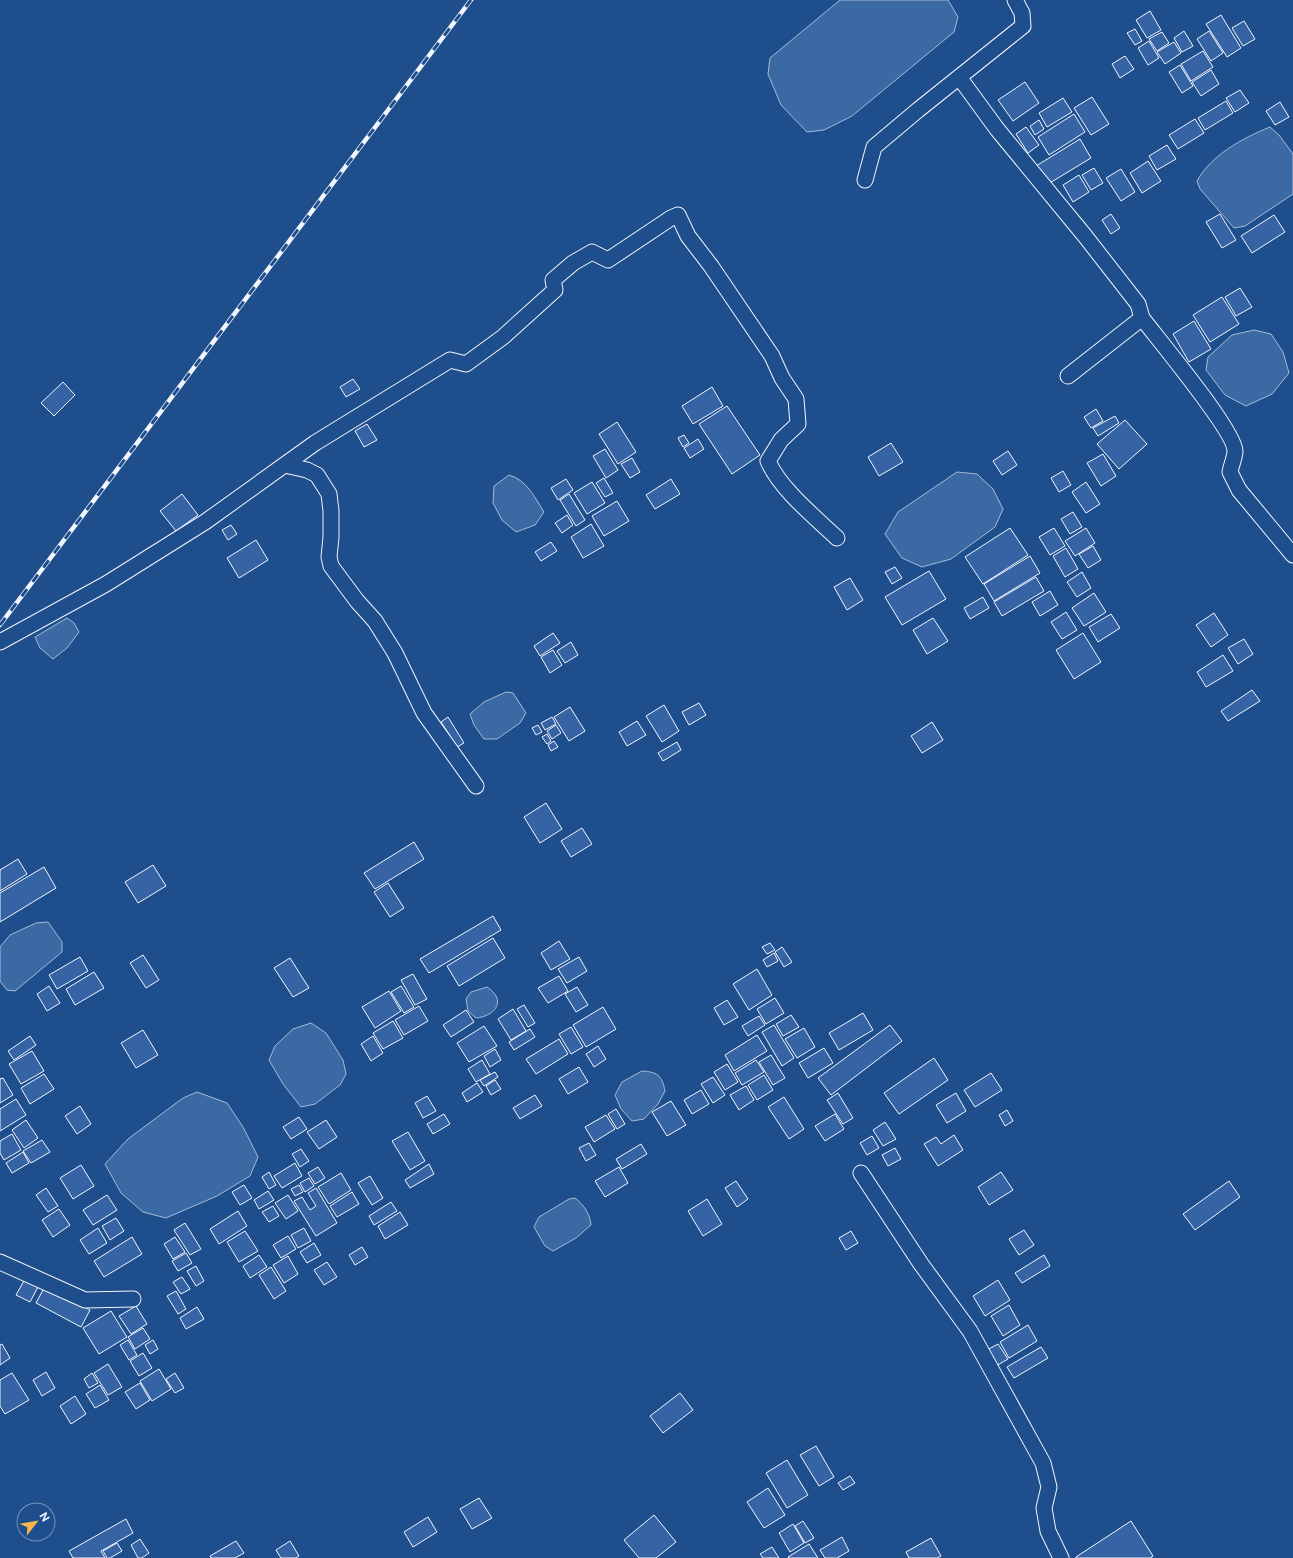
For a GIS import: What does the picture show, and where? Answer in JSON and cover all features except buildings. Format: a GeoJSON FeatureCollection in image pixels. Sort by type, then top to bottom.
{"type":"FeatureCollection","features":[{"type":"Feature","properties":{"kind":"street"},"geometry":{"type":"LineString","coordinates":[[865,180],[874,147],[1023,26],[1022,13],[1015,0]]}},
{"type":"Feature","properties":{"kind":"street"},"geometry":{"type":"LineString","coordinates":[[959,77],[997,129],[1085,236],[1138,304],[1142,318],[1203,396],[1228,433],[1235,450],[1230,472],[1239,490],[1293,555]]}},
{"type":"Feature","properties":{"kind":"street"},"geometry":{"type":"LineString","coordinates":[[0,642],[106,584],[205,522],[315,443],[450,360],[466,364],[503,337],[555,290],[552,280],[573,263],[592,252],[608,260],[670,218],[678,215],[688,236],[711,266],[772,356],[782,378],[796,399],[798,424],[781,440],[768,461],[774,474],[806,509],[837,538]]}},
{"type":"Feature","properties":{"kind":"street"},"geometry":{"type":"LineString","coordinates":[[1068,376],[1142,318]]}},
{"type":"Feature","properties":{"kind":"street"},"geometry":{"type":"LineString","coordinates":[[285,465],[307,470],[317,475],[329,494],[331,524],[329,557],[331,566],[357,601],[375,621],[394,653],[424,713],[476,786]]}},
{"type":"Feature","properties":{"kind":"street"},"geometry":{"type":"LineString","coordinates":[[861,1173],[921,1264],[970,1331],[1043,1463],[1048,1487],[1044,1508],[1048,1531],[1061,1558]]}},
{"type":"Feature","properties":{"kind":"street"},"geometry":{"type":"LineString","coordinates":[[0,1262],[85,1300],[133,1299]]}},
{"type":"Feature","properties":{"kind":"water"},"geometry":{"type":"Polygon","coordinates":[[[840,0],[948,0],[958,17],[954,32],[852,116],[824,130],[807,132],[781,105],[768,74],[770,58],[840,0]]]}},
{"type":"Feature","properties":{"kind":"water"},"geometry":{"type":"Polygon","coordinates":[[[1270,127],[1279,135],[1293,154],[1293,194],[1245,226],[1234,228],[1200,189],[1197,181],[1203,172],[1219,155],[1249,136],[1270,127]]]}},
{"type":"Feature","properties":{"kind":"water"},"geometry":{"type":"Polygon","coordinates":[[[1254,330],[1271,334],[1283,352],[1289,373],[1272,394],[1246,406],[1225,395],[1206,370],[1208,357],[1232,335],[1254,330]]]}},
{"type":"Feature","properties":{"kind":"water"},"geometry":{"type":"Polygon","coordinates":[[[957,472],[977,474],[993,489],[1003,509],[995,527],[951,559],[922,567],[902,558],[885,534],[898,512],[957,472]]]}},
{"type":"Feature","properties":{"kind":"water"},"geometry":{"type":"Polygon","coordinates":[[[509,475],[515,477],[526,485],[544,512],[535,525],[516,532],[502,520],[493,503],[494,486],[509,475]]]}},
{"type":"Feature","properties":{"kind":"water"},"geometry":{"type":"Polygon","coordinates":[[[67,618],[74,623],[79,632],[67,648],[53,659],[40,648],[35,637],[67,618]]]}},
{"type":"Feature","properties":{"kind":"water"},"geometry":{"type":"Polygon","coordinates":[[[506,692],[513,693],[526,713],[520,723],[497,739],[484,739],[474,725],[470,714],[484,702],[506,692]]]}},
{"type":"Feature","properties":{"kind":"water"},"geometry":{"type":"Polygon","coordinates":[[[48,922],[62,942],[62,952],[15,991],[7,990],[0,981],[0,947],[10,935],[36,923],[48,922]]]}},
{"type":"Feature","properties":{"kind":"water"},"geometry":{"type":"Polygon","coordinates":[[[487,987],[497,997],[498,1002],[494,1011],[483,1017],[476,1018],[468,1011],[466,999],[471,992],[487,987]]]}},
{"type":"Feature","properties":{"kind":"water"},"geometry":{"type":"Polygon","coordinates":[[[311,1023],[326,1033],[343,1060],[346,1074],[340,1085],[315,1104],[301,1107],[283,1084],[269,1060],[275,1046],[293,1029],[311,1023]]]}},
{"type":"Feature","properties":{"kind":"water"},"geometry":{"type":"Polygon","coordinates":[[[642,1071],[652,1072],[658,1075],[662,1081],[665,1091],[658,1104],[644,1119],[632,1121],[621,1109],[615,1095],[622,1082],[642,1071]]]}},
{"type":"Feature","properties":{"kind":"water"},"geometry":{"type":"Polygon","coordinates":[[[197,1092],[227,1103],[243,1127],[258,1157],[250,1176],[217,1196],[166,1218],[143,1212],[121,1193],[105,1164],[128,1139],[183,1098],[197,1092]]]}},
{"type":"Feature","properties":{"kind":"water"},"geometry":{"type":"Polygon","coordinates":[[[575,1198],[586,1210],[591,1225],[576,1238],[553,1251],[545,1246],[534,1227],[539,1217],[569,1199],[575,1198]]]}},
{"type":"Feature","properties":{"kind":"railway"},"geometry":{"type":"LineString","coordinates":[[0,625],[471,0]]}}]}
